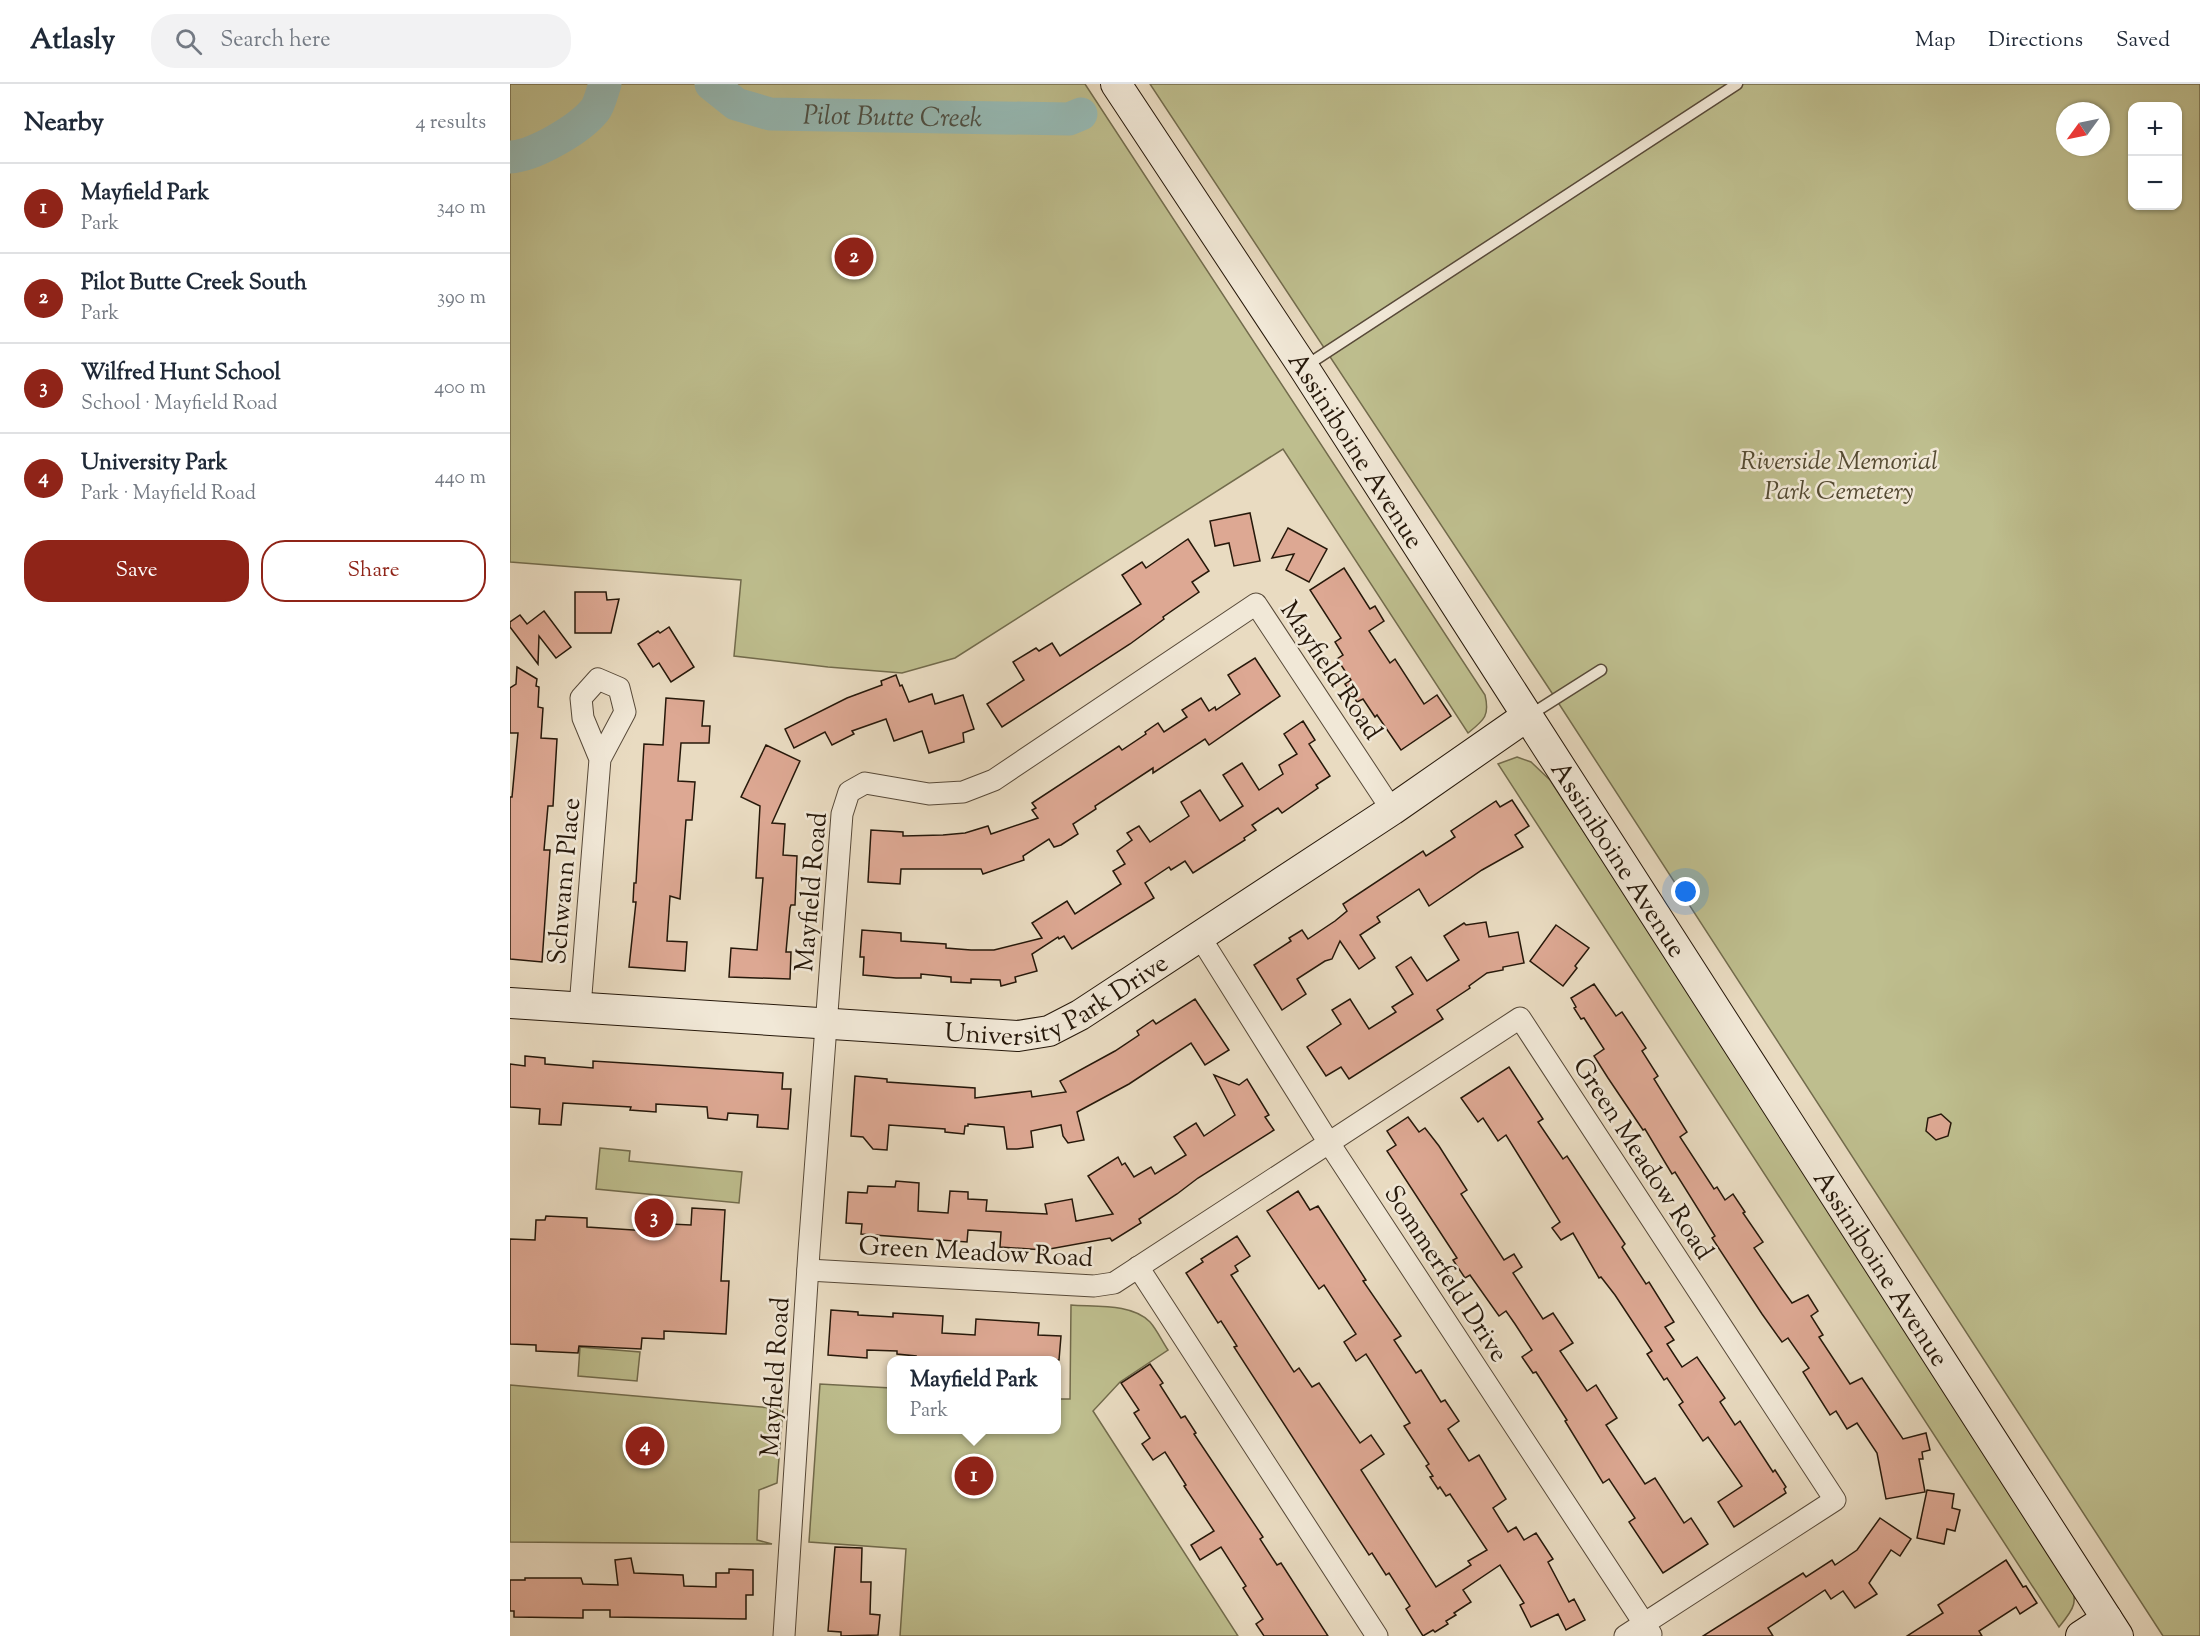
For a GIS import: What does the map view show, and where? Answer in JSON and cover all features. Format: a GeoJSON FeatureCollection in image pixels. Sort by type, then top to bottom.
{"type":"FeatureCollection","features":[{"type":"Feature","properties":{"kind":"street","name":"Assiniboine Avenue"},"geometry":{"type":"LineString","coordinates":[[1116,84],[1304,368],[2113,1628]]}},
{"type":"Feature","properties":{"kind":"street","name":"Mayfield Road"},"geometry":{"type":"LineString","coordinates":[[784,1636],[825,1024],[842,814],[849,792],[865,783],[929,794],[963,792],[994,780],[1256,604],[1392,810]]}},
{"type":"Feature","properties":{"kind":"street","name":"University Park Drive"},"geometry":{"type":"LineString","coordinates":[[510,1003],[1018,1036],[1049,1031],[1080,1015],[1200,937],[1392,810],[1527,716]]}},
{"type":"Feature","properties":{"kind":"street","name":"Schwann Place"},"geometry":{"type":"LineString","coordinates":[[580,1007],[600,759]]}},
{"type":"Feature","properties":{"kind":"street","name":"Sommerfeld Drive"},"geometry":{"type":"LineString","coordinates":[[1200,937],[1329,1143],[1649,1630]]}},
{"type":"Feature","properties":{"kind":"street","name":"Green Meadow Road"},"geometry":{"type":"LineString","coordinates":[[808,1270],[1094,1286],[1114,1283],[1520,1018],[1835,1500],[1649,1630],[1625,1636]]}},
{"type":"Feature","properties":{"kind":"street"},"geometry":{"type":"LineString","coordinates":[[1138,1267],[1377,1636]]}},
{"type":"Feature","properties":{"kind":"street"},"geometry":{"type":"LineString","coordinates":[[2081,1636],[2113,1628]]}},
{"type":"Feature","properties":{"kind":"lane"},"geometry":{"type":"LineString","coordinates":[[1304,368],[1737,84]]}},
{"type":"Feature","properties":{"kind":"lane"},"geometry":{"type":"LineString","coordinates":[[1527,716],[1601,670]]}},
{"type":"Feature","properties":{"kind":"green space"},"geometry":{"type":"Polygon","coordinates":[[[510,84],[1085,84],[1485,695],[1487,708],[1484,717],[1468,733],[1283,449],[955,658],[902,673],[734,656],[741,580],[510,562],[510,84]]]}},
{"type":"Feature","properties":{"kind":"green space","name":"Riverside Memorial Park Cemetery"},"geometry":{"type":"Polygon","coordinates":[[[1150,84],[2200,84],[2200,1636],[2163,1636],[1550,690],[1150,84]]]}},
{"type":"Feature","properties":{"kind":"green space"},"geometry":{"type":"Polygon","coordinates":[[[1517,757],[1531,762],[1550,780],[2070,1575],[2074,1603],[2070,1613],[2059,1627],[1498,764],[1517,757]]]}},
{"type":"Feature","properties":{"kind":"green space"},"geometry":{"type":"Polygon","coordinates":[[[600,1148],[630,1151],[629,1161],[742,1172],[739,1203],[596,1189],[600,1148]]]}},
{"type":"Feature","properties":{"kind":"green space"},"geometry":{"type":"Polygon","coordinates":[[[1071,1305],[1123,1309],[1142,1316],[1150,1322],[1168,1350],[1120,1382],[1093,1411],[1238,1636],[900,1636],[906,1549],[809,1542],[820,1384],[887,1388],[887,1434],[1061,1434],[1061,1399],[1070,1399],[1071,1305]]]}},
{"type":"Feature","properties":{"kind":"green space"},"geometry":{"type":"Polygon","coordinates":[[[580,1347],[640,1352],[637,1381],[578,1376],[580,1347]]]}},
{"type":"Feature","properties":{"kind":"green space"},"geometry":{"type":"Polygon","coordinates":[[[510,1385],[783,1409],[777,1483],[759,1490],[757,1540],[772,1544],[510,1542],[510,1385]]]}},
{"type":"Feature","properties":{"kind":"building"},"geometry":{"type":"Polygon","coordinates":[[[1250,513],[1260,561],[1234,566],[1229,543],[1215,546],[1210,521],[1250,513]]]}},
{"type":"Feature","properties":{"kind":"building"},"geometry":{"type":"Polygon","coordinates":[[[1288,528],[1327,549],[1309,582],[1286,570],[1294,554],[1272,558],[1288,528]]]}},
{"type":"Feature","properties":{"kind":"building"},"geometry":{"type":"Polygon","coordinates":[[[1188,539],[1209,571],[1192,582],[1199,592],[1130,644],[1002,727],[987,704],[1024,680],[1013,662],[1036,648],[1039,651],[1052,643],[1060,656],[1141,604],[1122,575],[1142,562],[1146,568],[1188,539]]]}},
{"type":"Feature","properties":{"kind":"building"},"geometry":{"type":"Polygon","coordinates":[[[1344,568],[1370,609],[1375,606],[1384,621],[1369,631],[1390,663],[1395,659],[1424,704],[1437,695],[1451,716],[1401,750],[1377,715],[1375,717],[1363,699],[1357,702],[1345,684],[1351,680],[1337,659],[1343,655],[1335,642],[1341,638],[1310,590],[1344,568]]]}},
{"type":"Feature","properties":{"kind":"building"},"geometry":{"type":"Polygon","coordinates":[[[575,592],[606,592],[607,600],[619,599],[611,633],[575,633],[575,592]]]}},
{"type":"Feature","properties":{"kind":"building"},"geometry":{"type":"Polygon","coordinates":[[[544,611],[571,647],[556,658],[539,636],[538,664],[510,627],[510,622],[520,615],[527,624],[544,611]]]}},
{"type":"Feature","properties":{"kind":"building"},"geometry":{"type":"Polygon","coordinates":[[[669,627],[694,667],[671,682],[659,663],[653,667],[638,644],[669,627]]]}},
{"type":"Feature","properties":{"kind":"building"},"geometry":{"type":"Polygon","coordinates":[[[1255,658],[1280,696],[1209,745],[1205,739],[1153,773],[1153,768],[1095,806],[1096,809],[1073,824],[1078,834],[1061,845],[1054,847],[1049,839],[1023,856],[1024,860],[983,874],[981,869],[901,869],[900,884],[868,882],[871,830],[903,832],[903,836],[943,835],[965,833],[988,826],[991,834],[1038,818],[1032,810],[1036,808],[1032,803],[1119,746],[1122,750],[1158,723],[1164,732],[1187,717],[1182,710],[1201,698],[1209,711],[1215,707],[1216,710],[1240,694],[1228,675],[1255,658]]]}},
{"type":"Feature","properties":{"kind":"building"},"geometry":{"type":"Polygon","coordinates":[[[517,667],[537,679],[538,707],[543,708],[541,738],[557,739],[553,806],[548,806],[544,850],[550,850],[542,962],[510,959],[510,797],[512,797],[518,733],[510,733],[510,688],[516,684],[517,667]]]}},
{"type":"Feature","properties":{"kind":"building"},"geometry":{"type":"Polygon","coordinates":[[[896,675],[909,702],[932,694],[935,704],[963,695],[974,729],[963,733],[964,742],[929,753],[922,731],[894,741],[886,719],[852,731],[854,734],[832,745],[825,732],[794,748],[785,729],[847,698],[882,685],[881,681],[896,675]]]}},
{"type":"Feature","properties":{"kind":"building"},"geometry":{"type":"Polygon","coordinates":[[[666,698],[704,701],[702,726],[710,726],[709,743],[681,743],[678,781],[695,782],[692,820],[686,820],[680,899],[670,896],[667,941],[687,942],[685,971],[629,967],[636,902],[633,902],[644,744],[663,745],[666,698]]]}},
{"type":"Feature","properties":{"kind":"building"},"geometry":{"type":"Polygon","coordinates":[[[1303,721],[1315,740],[1309,744],[1330,776],[1316,785],[1318,788],[1282,813],[1278,808],[1252,825],[1256,830],[1244,838],[1245,840],[1193,873],[1185,861],[1171,870],[1169,867],[1145,883],[1154,898],[1072,949],[1064,936],[1059,939],[1058,937],[1032,954],[1037,971],[1015,977],[1016,982],[1001,986],[1000,980],[971,979],[971,983],[951,982],[951,977],[921,974],[921,978],[863,975],[864,957],[860,957],[862,930],[901,933],[901,941],[946,944],[946,948],[971,950],[994,950],[1042,938],[1032,923],[1067,901],[1075,914],[1121,884],[1113,871],[1125,864],[1117,851],[1132,840],[1127,833],[1139,826],[1150,842],[1189,816],[1181,802],[1200,790],[1220,821],[1243,806],[1223,775],[1242,763],[1259,790],[1283,774],[1279,765],[1297,754],[1284,734],[1303,721]]]}},
{"type":"Feature","properties":{"kind":"building"},"geometry":{"type":"Polygon","coordinates":[[[766,745],[800,761],[772,823],[785,824],[783,855],[797,856],[795,905],[791,905],[790,908],[786,952],[791,952],[790,979],[729,977],[731,948],[757,950],[763,878],[756,878],[760,806],[741,797],[766,745]]]}},
{"type":"Feature","properties":{"kind":"building"},"geometry":{"type":"Polygon","coordinates":[[[1512,800],[1529,826],[1515,835],[1523,847],[1482,870],[1429,906],[1419,889],[1377,917],[1380,922],[1360,935],[1375,958],[1359,969],[1340,941],[1332,959],[1297,979],[1306,994],[1282,1010],[1254,965],[1291,941],[1289,938],[1302,930],[1308,939],[1335,921],[1347,911],[1343,904],[1423,851],[1426,856],[1455,837],[1451,831],[1496,801],[1500,807],[1512,800]]]}},
{"type":"Feature","properties":{"kind":"building"},"geometry":{"type":"Polygon","coordinates":[[[1486,922],[1489,937],[1518,932],[1524,963],[1487,973],[1469,986],[1470,988],[1437,1010],[1443,1019],[1349,1079],[1341,1067],[1326,1076],[1307,1047],[1341,1024],[1332,1010],[1350,999],[1369,1029],[1396,1012],[1392,1007],[1413,994],[1396,967],[1411,957],[1427,981],[1459,960],[1444,936],[1464,923],[1466,925],[1486,922]]]}},
{"type":"Feature","properties":{"kind":"building"},"geometry":{"type":"Polygon","coordinates":[[[1556,925],[1589,948],[1563,986],[1530,961],[1556,925]]]}},
{"type":"Feature","properties":{"kind":"building"},"geometry":{"type":"Polygon","coordinates":[[[1594,984],[1616,1016],[1622,1012],[1646,1048],[1642,1051],[1658,1076],[1654,1079],[1687,1132],[1680,1137],[1714,1189],[1717,1187],[1725,1200],[1733,1194],[1763,1242],[1754,1248],[1782,1289],[1792,1303],[1808,1295],[1818,1311],[1811,1316],[1823,1335],[1819,1337],[1850,1384],[1862,1378],[1903,1439],[1926,1433],[1930,1450],[1922,1452],[1923,1459],[1919,1459],[1925,1492],[1886,1499],[1877,1453],[1857,1423],[1847,1429],[1836,1411],[1830,1415],[1803,1372],[1809,1368],[1788,1338],[1782,1342],[1712,1238],[1715,1236],[1675,1172],[1672,1174],[1645,1129],[1643,1130],[1594,1056],[1604,1049],[1584,1018],[1581,1019],[1571,998],[1594,984]]]}},
{"type":"Feature","properties":{"kind":"building"},"geometry":{"type":"Polygon","coordinates":[[[1195,999],[1229,1050],[1205,1065],[1191,1043],[1129,1084],[1077,1112],[1084,1140],[1068,1143],[1063,1136],[1061,1125],[1031,1131],[1033,1147],[1017,1149],[1007,1149],[1004,1127],[968,1124],[965,1126],[964,1134],[945,1132],[945,1129],[889,1125],[887,1150],[873,1149],[863,1137],[851,1136],[855,1076],[887,1079],[887,1082],[975,1088],[975,1098],[1031,1091],[1032,1097],[1066,1092],[1060,1081],[1115,1051],[1139,1035],[1137,1031],[1153,1020],[1156,1024],[1195,999]]]}},
{"type":"Feature","properties":{"kind":"building"},"geometry":{"type":"Polygon","coordinates":[[[525,1056],[545,1058],[545,1064],[593,1068],[593,1061],[783,1073],[782,1089],[791,1089],[788,1129],[757,1127],[758,1115],[728,1113],[727,1120],[708,1118],[707,1107],[656,1104],[656,1112],[630,1110],[631,1107],[563,1103],[561,1125],[539,1124],[540,1109],[510,1107],[510,1064],[525,1066],[525,1056]]]}},
{"type":"Feature","properties":{"kind":"building"},"geometry":{"type":"Polygon","coordinates":[[[1509,1067],[1543,1119],[1538,1122],[1563,1159],[1567,1156],[1625,1244],[1622,1247],[1646,1284],[1649,1282],[1674,1322],[1665,1327],[1674,1340],[1667,1344],[1682,1367],[1697,1357],[1725,1398],[1720,1402],[1735,1425],[1740,1421],[1773,1472],[1775,1470],[1786,1487],[1784,1489],[1786,1493],[1734,1527],[1718,1502],[1742,1486],[1708,1437],[1703,1441],[1679,1405],[1683,1402],[1667,1378],[1664,1380],[1647,1354],[1652,1351],[1615,1295],[1601,1277],[1599,1278],[1573,1233],[1561,1240],[1552,1228],[1560,1222],[1506,1135],[1498,1141],[1483,1118],[1478,1122],[1461,1098],[1509,1067]]]}},
{"type":"Feature","properties":{"kind":"building"},"geometry":{"type":"Polygon","coordinates":[[[1214,1075],[1239,1085],[1247,1079],[1269,1115],[1265,1117],[1274,1130],[1198,1178],[1139,1219],[1141,1223],[1112,1241],[1110,1238],[1044,1250],[1000,1247],[1001,1232],[968,1230],[967,1242],[861,1234],[862,1224],[846,1223],[848,1192],[867,1193],[868,1186],[895,1187],[896,1181],[919,1183],[918,1211],[948,1213],[950,1191],[968,1192],[968,1199],[987,1200],[986,1211],[1047,1214],[1045,1204],[1072,1199],[1076,1221],[1113,1214],[1088,1176],[1118,1157],[1122,1165],[1125,1163],[1134,1177],[1151,1167],[1155,1174],[1186,1155],[1174,1137],[1196,1123],[1204,1136],[1235,1115],[1214,1075]]]}},
{"type":"Feature","properties":{"kind":"building"},"geometry":{"type":"Polygon","coordinates":[[[1941,1114],[1951,1123],[1948,1136],[1936,1140],[1926,1131],[1928,1118],[1941,1114]]]}},
{"type":"Feature","properties":{"kind":"building"},"geometry":{"type":"Polygon","coordinates":[[[1408,1117],[1419,1132],[1425,1128],[1439,1146],[1467,1190],[1461,1194],[1504,1260],[1514,1254],[1522,1267],[1513,1273],[1543,1319],[1553,1313],[1573,1343],[1560,1351],[1587,1391],[1596,1385],[1617,1418],[1606,1425],[1645,1484],[1655,1478],[1684,1523],[1691,1518],[1708,1544],[1663,1573],[1629,1522],[1635,1518],[1609,1479],[1603,1483],[1565,1421],[1567,1420],[1536,1372],[1533,1373],[1522,1357],[1532,1350],[1515,1324],[1506,1311],[1499,1316],[1470,1275],[1465,1278],[1453,1260],[1457,1258],[1387,1151],[1396,1145],[1387,1131],[1408,1117]]]}},
{"type":"Feature","properties":{"kind":"building"},"geometry":{"type":"Polygon","coordinates":[[[1298,1191],[1310,1210],[1318,1206],[1366,1280],[1363,1281],[1401,1336],[1394,1340],[1416,1373],[1421,1370],[1441,1402],[1445,1400],[1459,1421],[1448,1429],[1469,1461],[1479,1455],[1506,1499],[1493,1508],[1508,1532],[1516,1527],[1524,1540],[1536,1533],[1553,1559],[1548,1562],[1569,1602],[1574,1599],[1585,1620],[1566,1630],[1558,1614],[1531,1627],[1520,1605],[1524,1603],[1500,1565],[1463,1590],[1471,1602],[1454,1613],[1456,1615],[1446,1621],[1448,1624],[1423,1636],[1406,1609],[1410,1606],[1389,1573],[1386,1575],[1372,1553],[1369,1555],[1234,1347],[1237,1346],[1221,1321],[1218,1323],[1186,1273],[1203,1262],[1201,1259],[1237,1236],[1250,1256],[1235,1266],[1238,1271],[1231,1275],[1294,1372],[1299,1368],[1312,1387],[1319,1383],[1360,1443],[1371,1435],[1384,1454],[1361,1470],[1436,1587],[1471,1565],[1468,1561],[1487,1550],[1450,1494],[1446,1496],[1430,1477],[1433,1476],[1426,1466],[1429,1464],[1404,1426],[1410,1423],[1366,1354],[1356,1361],[1344,1342],[1356,1334],[1324,1285],[1319,1289],[1267,1211],[1298,1191]]]}},
{"type":"Feature","properties":{"kind":"building"},"geometry":{"type":"Polygon","coordinates":[[[692,1208],[725,1210],[721,1281],[729,1281],[726,1334],[664,1331],[664,1339],[642,1338],[641,1349],[579,1346],[578,1353],[536,1351],[536,1345],[510,1344],[510,1239],[535,1240],[536,1220],[545,1220],[546,1216],[587,1218],[587,1227],[649,1231],[649,1223],[691,1225],[692,1208]]]}},
{"type":"Feature","properties":{"kind":"building"},"geometry":{"type":"Polygon","coordinates":[[[831,1310],[858,1312],[858,1315],[893,1317],[893,1313],[943,1316],[942,1333],[975,1335],[976,1319],[1039,1323],[1038,1335],[1061,1336],[1059,1356],[916,1356],[897,1354],[897,1351],[867,1350],[867,1358],[828,1355],[831,1310]]]}},
{"type":"Feature","properties":{"kind":"building"},"geometry":{"type":"Polygon","coordinates":[[[1150,1364],[1163,1383],[1160,1385],[1181,1418],[1185,1416],[1196,1433],[1194,1434],[1263,1537],[1260,1539],[1277,1565],[1281,1563],[1328,1636],[1264,1636],[1256,1624],[1263,1619],[1243,1588],[1246,1586],[1221,1547],[1200,1560],[1191,1545],[1214,1531],[1165,1452],[1153,1460],[1142,1444],[1150,1438],[1134,1413],[1139,1410],[1121,1383],[1150,1364]]]}},
{"type":"Feature","properties":{"kind":"building"},"geometry":{"type":"Polygon","coordinates":[[[1927,1490],[1954,1494],[1952,1508],[1960,1510],[1955,1531],[1947,1529],[1944,1544],[1917,1538],[1927,1490]]]}},
{"type":"Feature","properties":{"kind":"building"},"geometry":{"type":"Polygon","coordinates":[[[1880,1518],[1911,1539],[1900,1556],[1891,1550],[1869,1583],[1877,1594],[1855,1608],[1843,1591],[1831,1599],[1825,1590],[1768,1628],[1773,1636],[1703,1636],[1803,1573],[1806,1577],[1832,1560],[1835,1565],[1857,1550],[1880,1518]]]}},
{"type":"Feature","properties":{"kind":"building"},"geometry":{"type":"Polygon","coordinates":[[[835,1547],[862,1548],[861,1582],[871,1582],[870,1614],[880,1615],[878,1635],[841,1636],[841,1632],[828,1631],[835,1547]]]}},
{"type":"Feature","properties":{"kind":"building"},"geometry":{"type":"Polygon","coordinates":[[[631,1558],[634,1573],[683,1575],[684,1586],[716,1587],[716,1573],[729,1573],[729,1569],[753,1570],[753,1595],[746,1595],[746,1619],[610,1617],[610,1610],[583,1610],[583,1618],[514,1617],[514,1611],[510,1611],[510,1580],[581,1578],[583,1584],[618,1585],[615,1560],[631,1558]]]}},
{"type":"Feature","properties":{"kind":"building"},"geometry":{"type":"Polygon","coordinates":[[[2006,1560],[2023,1587],[2026,1586],[2037,1603],[2020,1614],[2016,1607],[1979,1631],[1982,1636],[1907,1636],[1943,1613],[1938,1605],[2006,1560]]]}},
{"type":"Feature","properties":{"kind":"waterway","name":"Pilot Butte Creek"},"geometry":{"type":"LineString","coordinates":[[510,157],[543,147],[579,125],[595,110],[605,84]]}},
{"type":"Feature","properties":{"kind":"waterway","name":"Pilot Butte Creek"},"geometry":{"type":"LineString","coordinates":[[711,84],[736,104],[770,114],[1069,119],[1081,114]]}},
{"type":"Feature","properties":{"kind":"place","name":"Pilot Butte Creek South"},"geometry":{"type":"Point","coordinates":[854,257]}},
{"type":"Feature","properties":{"kind":"place","name":"Wilfred Hunt School"},"geometry":{"type":"Point","coordinates":[654,1218]}},
{"type":"Feature","properties":{"kind":"place","name":"University Park"},"geometry":{"type":"Point","coordinates":[645,1446]}},
{"type":"Feature","properties":{"kind":"place","name":"Mayfield Park"},"geometry":{"type":"Point","coordinates":[974,1476]}}]}
